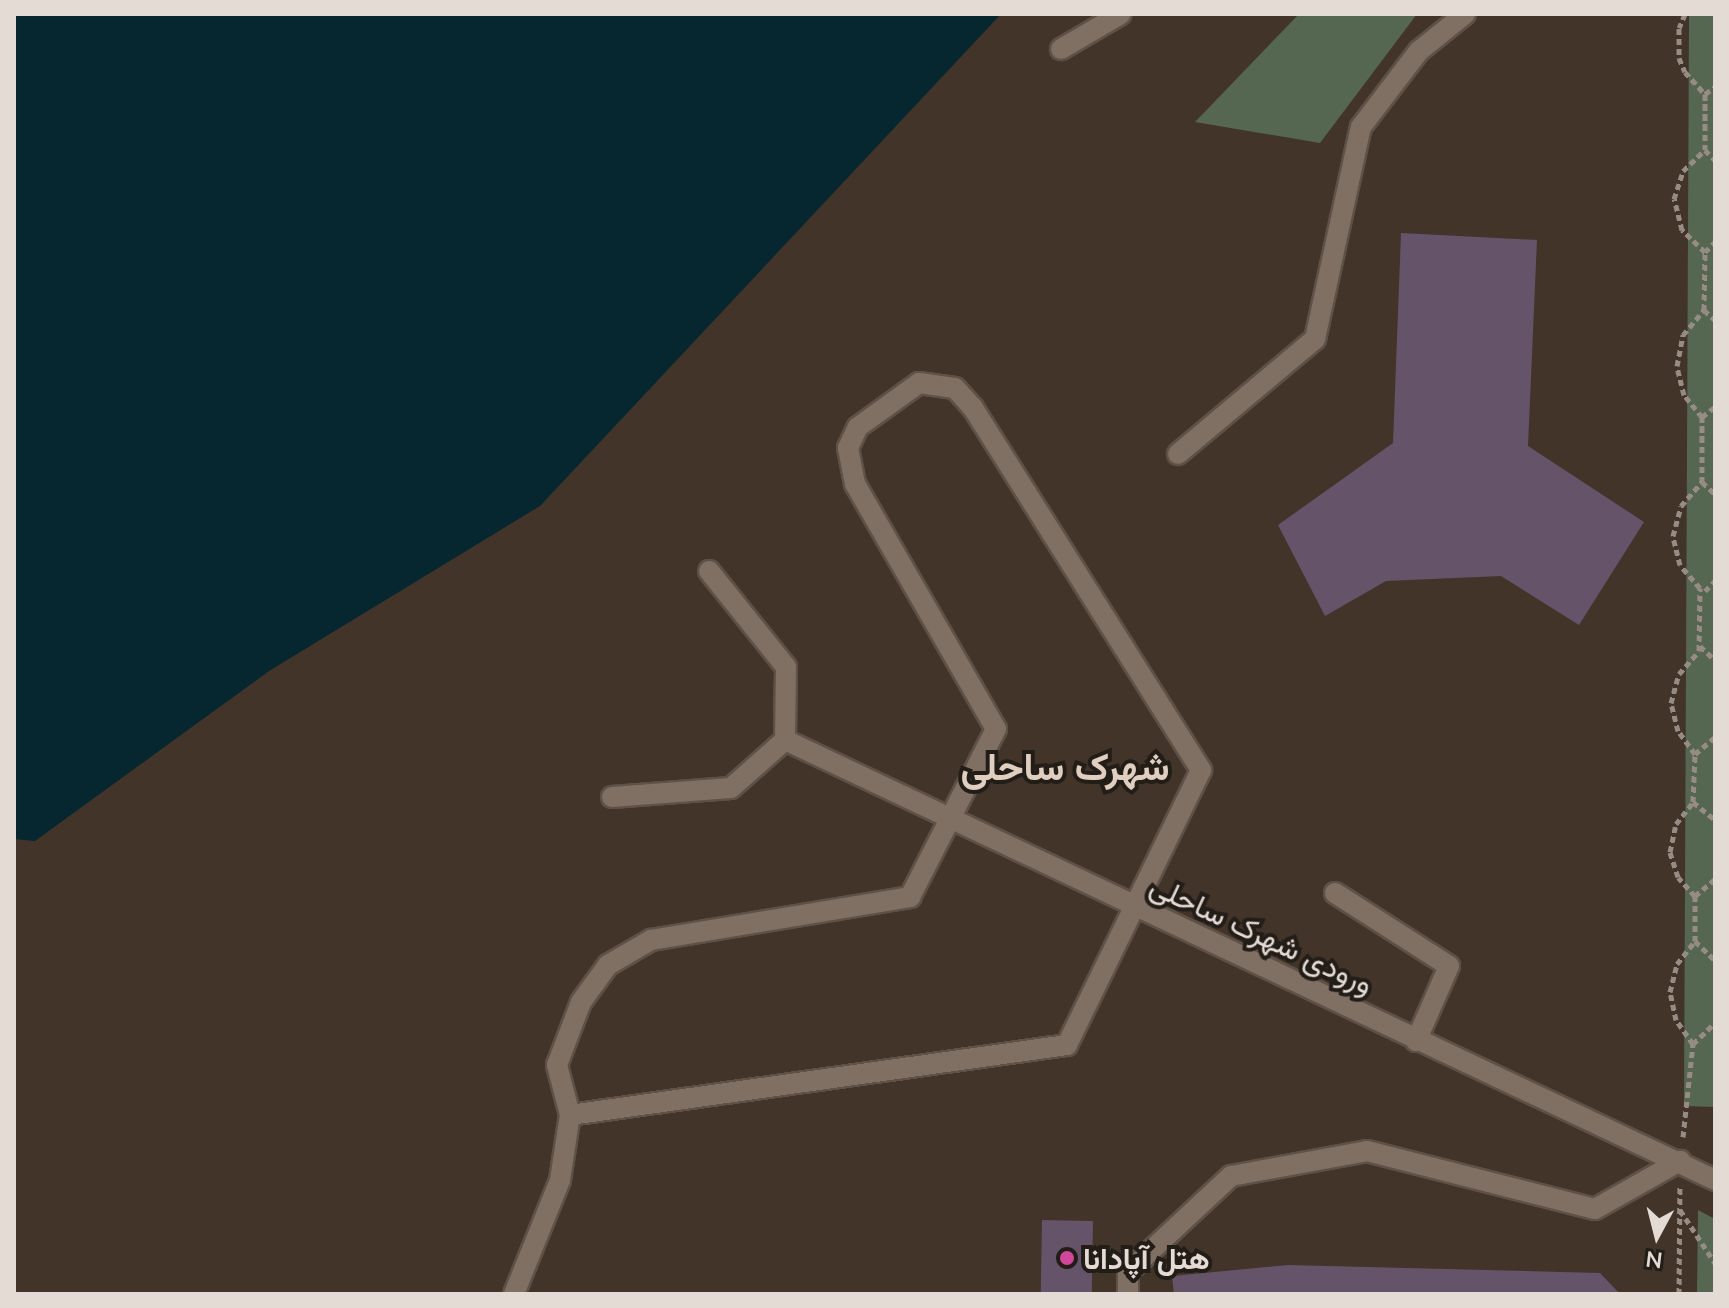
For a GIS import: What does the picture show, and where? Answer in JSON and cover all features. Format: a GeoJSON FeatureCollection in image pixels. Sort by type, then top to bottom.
{"type":"FeatureCollection","features":[{"type":"Feature","properties":{"kind":"street"},"geometry":{"type":"LineString","coordinates":[[1061,49],[1121,14]]}},
{"type":"Feature","properties":{"kind":"street"},"geometry":{"type":"LineString","coordinates":[[1178,454],[1315,339],[1361,127],[1419,51],[1465,14]]}},
{"type":"Feature","properties":{"kind":"street"},"geometry":{"type":"LineString","coordinates":[[514,1294],[560,1180],[570,1115],[557,1065],[581,1002],[608,965],[651,940],[910,897],[996,729],[855,484],[848,448],[858,427],[919,383],[955,388],[973,408],[1201,770],[1067,1045],[570,1115]]}},
{"type":"Feature","properties":{"kind":"street"},"geometry":{"type":"LineString","coordinates":[[612,797],[731,788],[785,740],[786,667],[709,571]]}},
{"type":"Feature","properties":{"kind":"street","name":"ورودی شهرک ساحلی"},"geometry":{"type":"LineString","coordinates":[[785,740],[1715,1180]]}},
{"type":"Feature","properties":{"kind":"street"},"geometry":{"type":"LineString","coordinates":[[1335,893],[1449,966],[1416,1041]]}},
{"type":"Feature","properties":{"kind":"street"},"geometry":{"type":"LineString","coordinates":[[1128,1294],[1128,1272],[1231,1176],[1367,1151],[1595,1209],[1680,1161]]}},
{"type":"Feature","properties":{"kind":"path"},"geometry":{"type":"LineString","coordinates":[[1685,14],[1679,28],[1679,58],[1685,72],[1705,94],[1705,150],[1715,160]]}},
{"type":"Feature","properties":{"kind":"path"},"geometry":{"type":"LineString","coordinates":[[1705,94],[1715,87]]}},
{"type":"Feature","properties":{"kind":"path"},"geometry":{"type":"LineString","coordinates":[[1705,150],[1683,171],[1674,199],[1682,230],[1705,252]]}},
{"type":"Feature","properties":{"kind":"path"},"geometry":{"type":"LineString","coordinates":[[1693,1044],[1676,1020],[1670,992],[1677,964],[1695,941],[1695,896],[1678,877],[1670,852],[1676,824],[1693,802],[1695,754],[1678,731],[1671,703],[1679,674],[1699,651],[1700,588],[1680,565],[1673,536],[1681,506],[1702,482],[1702,417],[1684,395],[1677,366],[1683,335],[1704,310],[1705,252],[1715,242]]}},
{"type":"Feature","properties":{"kind":"path"},"geometry":{"type":"LineString","coordinates":[[1704,310],[1715,320]]}},
{"type":"Feature","properties":{"kind":"path"},"geometry":{"type":"LineString","coordinates":[[1702,417],[1715,407]]}},
{"type":"Feature","properties":{"kind":"path"},"geometry":{"type":"LineString","coordinates":[[1702,482],[1715,494]]}},
{"type":"Feature","properties":{"kind":"path"},"geometry":{"type":"LineString","coordinates":[[1705,591],[1715,581]]}},
{"type":"Feature","properties":{"kind":"path"},"geometry":{"type":"LineString","coordinates":[[1699,645],[1715,660]]}},
{"type":"Feature","properties":{"kind":"path"},"geometry":{"type":"LineString","coordinates":[[1695,754],[1715,737]]}},
{"type":"Feature","properties":{"kind":"path"},"geometry":{"type":"LineString","coordinates":[[1693,802],[1715,820]]}},
{"type":"Feature","properties":{"kind":"path"},"geometry":{"type":"LineString","coordinates":[[1695,896],[1715,879]]}},
{"type":"Feature","properties":{"kind":"path"},"geometry":{"type":"LineString","coordinates":[[1695,941],[1715,960]]}},
{"type":"Feature","properties":{"kind":"path"},"geometry":{"type":"LineString","coordinates":[[1679,1294],[1680,1161],[1693,1044],[1715,1023]]}},
{"type":"Feature","properties":{"kind":"path"},"geometry":{"type":"LineString","coordinates":[[1680,1209],[1715,1263]]}},
{"type":"Feature","properties":{"kind":"green space"},"geometry":{"type":"Polygon","coordinates":[[[1299,14],[1417,14],[1320,143],[1195,122],[1299,14]]]}},
{"type":"Feature","properties":{"kind":"green space"},"geometry":{"type":"Polygon","coordinates":[[[1689,14],[1715,14],[1715,1107],[1684,1106],[1689,14]]]}},
{"type":"Feature","properties":{"kind":"green space"},"geometry":{"type":"Polygon","coordinates":[[[1698,1210],[1715,1219],[1715,1294],[1697,1294],[1698,1210]]]}},
{"type":"Feature","properties":{"kind":"water"},"geometry":{"type":"Polygon","coordinates":[[[14,14],[1001,14],[540,506],[269,671],[35,841],[14,839],[14,14]]]}},
{"type":"Feature","properties":{"kind":"building"},"geometry":{"type":"Polygon","coordinates":[[[1401,233],[1537,240],[1528,446],[1644,522],[1579,625],[1501,576],[1386,581],[1325,616],[1278,525],[1393,443],[1401,233]]]}},
{"type":"Feature","properties":{"kind":"building","name":"هتل آپادانا"},"geometry":{"type":"Polygon","coordinates":[[[1042,1220],[1093,1221],[1092,1294],[1041,1294],[1042,1220]]]}},
{"type":"Feature","properties":{"kind":"building"},"geometry":{"type":"Polygon","coordinates":[[[1288,1265],[1600,1273],[1620,1294],[1174,1294],[1172,1276],[1288,1265]]]}},
{"type":"Feature","properties":{"kind":"place","name":"هتل آپادانا"},"geometry":{"type":"Point","coordinates":[1067,1258]}},
{"type":"Feature","properties":{"kind":"district","name":"شهرک ساحلی"},"geometry":{"type":"Point","coordinates":[1065,767]}}]}
